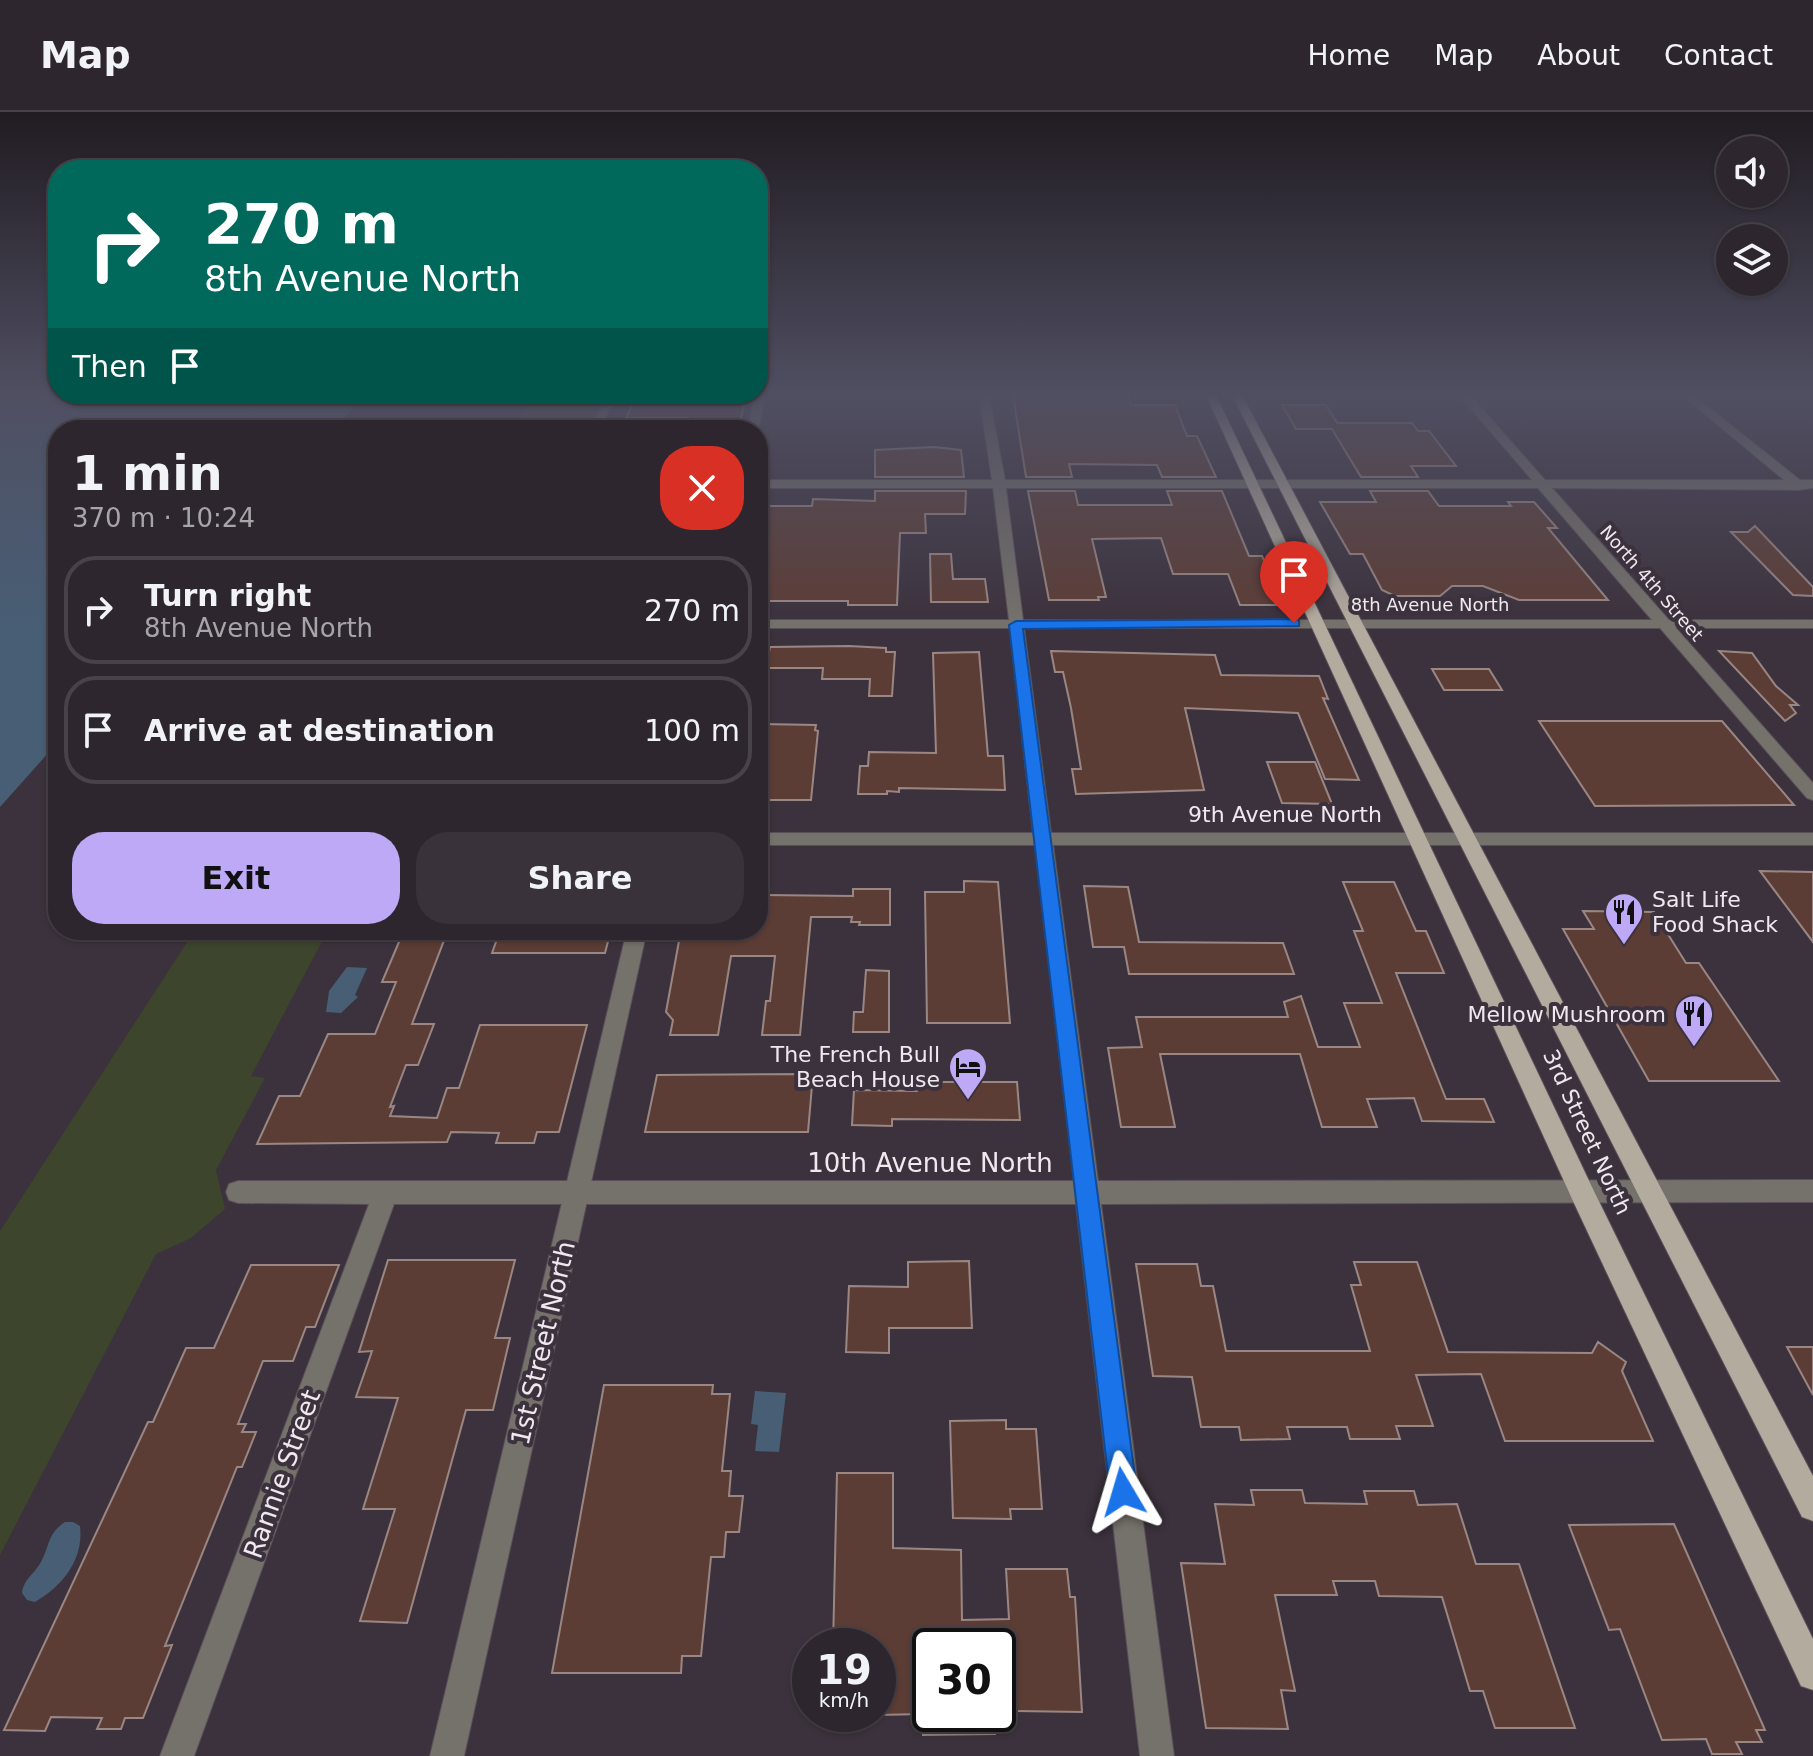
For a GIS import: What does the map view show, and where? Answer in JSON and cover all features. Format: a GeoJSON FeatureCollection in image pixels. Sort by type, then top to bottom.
{"type":"FeatureCollection","features":[{"type":"Feature","properties":{"kind":"main road","name":"3rd Street North"},"geometry":{"type":"LineString","coordinates":[[1246,472],[1420,838],[1582,1193],[1813,1674]]}},
{"type":"Feature","properties":{"kind":"main road","name":"3rd Street North"},"geometry":{"type":"LineString","coordinates":[[1277,472],[1813,1506]]}},
{"type":"Feature","properties":{"kind":"street"},"geometry":{"type":"LineString","coordinates":[[997,472],[1157,1756]]}},
{"type":"Feature","properties":{"kind":"street","name":"North 4th Street"},"geometry":{"type":"LineString","coordinates":[[1531,472],[1813,794]]}},
{"type":"Feature","properties":{"kind":"street"},"geometry":{"type":"LineString","coordinates":[[1782,472],[1813,497]]}},
{"type":"Feature","properties":{"kind":"street"},"geometry":{"type":"LineString","coordinates":[[768,484],[1813,484]]}},
{"type":"Feature","properties":{"kind":"street","name":"8th Avenue North"},"geometry":{"type":"LineString","coordinates":[[768,624],[1813,624]]}},
{"type":"Feature","properties":{"kind":"street","name":"9th Avenue North"},"geometry":{"type":"LineString","coordinates":[[768,839],[1813,839]]}},
{"type":"Feature","properties":{"kind":"street","name":"1st Street North"},"geometry":{"type":"LineString","coordinates":[[447,1756],[635,940]]}},
{"type":"Feature","properties":{"kind":"street","name":"10th Avenue North"},"geometry":{"type":"LineString","coordinates":[[238,1192],[1813,1191]]}},
{"type":"Feature","properties":{"kind":"street","name":"Rannie Street"},"geometry":{"type":"LineString","coordinates":[[177,1756],[386,1192]]}},
{"type":"Feature","properties":{"kind":"green space"},"geometry":{"type":"Polygon","coordinates":[[[189,940],[323,940],[251,1076],[265,1078],[216,1170],[225,1209],[191,1238],[156,1254],[0,1555],[0,1231],[189,940]]]}},
{"type":"Feature","properties":{"kind":"water"},"geometry":{"type":"Polygon","coordinates":[[[0,472],[48,472],[48,753],[0,807],[0,472]]]}},
{"type":"Feature","properties":{"kind":"water"},"geometry":{"type":"Polygon","coordinates":[[[347,967],[367,968],[355,995],[358,997],[341,1013],[326,1012],[329,991],[347,967]]]}},
{"type":"Feature","properties":{"kind":"water"},"geometry":{"type":"Polygon","coordinates":[[[755,1391],[786,1393],[779,1452],[755,1451],[758,1425],[751,1424],[755,1391]]]}},
{"type":"Feature","properties":{"kind":"water"},"geometry":{"type":"Polygon","coordinates":[[[65,1522],[80,1526],[79,1550],[75,1560],[54,1588],[35,1602],[27,1600],[22,1593],[25,1583],[40,1565],[52,1535],[65,1522]]]}},
{"type":"Feature","properties":{"kind":"building"},"geometry":{"type":"Polygon","coordinates":[[[875,472],[963,472],[964,477],[875,477],[875,472]]]}},
{"type":"Feature","properties":{"kind":"building"},"geometry":{"type":"Polygon","coordinates":[[[1025,472],[1071,472],[1072,477],[1026,477],[1025,472]]]}},
{"type":"Feature","properties":{"kind":"building"},"geometry":{"type":"Polygon","coordinates":[[[1160,472],[1214,472],[1216,477],[1162,477],[1160,472]]]}},
{"type":"Feature","properties":{"kind":"building"},"geometry":{"type":"Polygon","coordinates":[[[1358,472],[1415,472],[1418,477],[1361,477],[1358,472]]]}},
{"type":"Feature","properties":{"kind":"building"},"geometry":{"type":"Polygon","coordinates":[[[875,491],[966,491],[965,514],[925,514],[926,533],[900,533],[897,605],[848,605],[848,601],[768,601],[768,506],[812,506],[813,499],[875,501],[875,491]]]}},
{"type":"Feature","properties":{"kind":"building"},"geometry":{"type":"Polygon","coordinates":[[[1028,491],[1075,491],[1078,505],[1172,505],[1167,491],[1222,491],[1249,556],[1262,556],[1283,605],[1240,605],[1228,574],[1173,574],[1161,538],[1092,539],[1106,597],[1098,597],[1099,600],[1049,600],[1028,491]]]}},
{"type":"Feature","properties":{"kind":"building"},"geometry":{"type":"Polygon","coordinates":[[[1370,491],[1428,491],[1439,506],[1511,506],[1508,502],[1534,502],[1557,528],[1548,528],[1608,600],[1519,600],[1483,586],[1452,586],[1440,596],[1395,596],[1382,590],[1363,554],[1350,554],[1320,502],[1376,502],[1370,491]]]}},
{"type":"Feature","properties":{"kind":"building"},"geometry":{"type":"Polygon","coordinates":[[[1755,526],[1813,587],[1813,596],[1793,595],[1731,532],[1748,532],[1755,526]]]}},
{"type":"Feature","properties":{"kind":"building"},"geometry":{"type":"Polygon","coordinates":[[[930,554],[951,554],[953,579],[985,579],[988,602],[931,602],[930,554]]]}},
{"type":"Feature","properties":{"kind":"building"},"geometry":{"type":"Polygon","coordinates":[[[770,647],[886,648],[886,652],[895,652],[892,696],[869,696],[870,679],[822,679],[823,668],[768,668],[770,647]]]}},
{"type":"Feature","properties":{"kind":"building"},"geometry":{"type":"Polygon","coordinates":[[[1051,651],[1215,655],[1221,675],[1319,676],[1328,699],[1323,698],[1359,780],[1325,779],[1298,713],[1185,708],[1204,790],[1076,794],[1072,769],[1081,769],[1071,708],[1063,672],[1055,672],[1051,651]]]}},
{"type":"Feature","properties":{"kind":"building"},"geometry":{"type":"Polygon","coordinates":[[[1719,651],[1752,653],[1776,686],[1798,705],[1790,705],[1796,713],[1785,721],[1719,651]]]}},
{"type":"Feature","properties":{"kind":"building"},"geometry":{"type":"Polygon","coordinates":[[[979,652],[988,756],[1003,756],[1005,790],[899,788],[899,792],[887,791],[887,794],[858,794],[860,766],[868,766],[869,752],[936,753],[933,653],[979,652]]]}},
{"type":"Feature","properties":{"kind":"building"},"geometry":{"type":"Polygon","coordinates":[[[1432,669],[1489,669],[1502,690],[1444,690],[1432,669]]]}},
{"type":"Feature","properties":{"kind":"building"},"geometry":{"type":"Polygon","coordinates":[[[1539,721],[1722,721],[1794,805],[1595,806],[1539,721]]]}},
{"type":"Feature","properties":{"kind":"building"},"geometry":{"type":"Polygon","coordinates":[[[768,724],[816,725],[811,800],[768,800],[768,724]]]}},
{"type":"Feature","properties":{"kind":"building"},"geometry":{"type":"Polygon","coordinates":[[[1267,762],[1315,762],[1332,804],[1282,803],[1267,762]]]}},
{"type":"Feature","properties":{"kind":"building"},"geometry":{"type":"Polygon","coordinates":[[[1760,871],[1813,872],[1813,942],[1760,871]]]}},
{"type":"Feature","properties":{"kind":"building"},"geometry":{"type":"Polygon","coordinates":[[[964,881],[998,882],[1010,1023],[927,1023],[925,892],[964,892],[964,881]]]}},
{"type":"Feature","properties":{"kind":"building"},"geometry":{"type":"Polygon","coordinates":[[[1343,882],[1394,882],[1416,931],[1426,931],[1444,973],[1396,973],[1446,1099],[1484,1099],[1494,1122],[1422,1121],[1414,1098],[1367,1099],[1377,1127],[1322,1127],[1300,1054],[1160,1054],[1175,1127],[1121,1127],[1108,1048],[1142,1047],[1136,1017],[1288,1017],[1284,1002],[1301,996],[1318,1047],[1360,1047],[1344,1003],[1382,1003],[1354,931],[1363,931],[1343,882]]]}},
{"type":"Feature","properties":{"kind":"building"},"geometry":{"type":"Polygon","coordinates":[[[1084,886],[1128,887],[1139,942],[1283,943],[1294,974],[1129,974],[1124,947],[1093,947],[1084,886]]]}},
{"type":"Feature","properties":{"kind":"building"},"geometry":{"type":"Polygon","coordinates":[[[853,889],[890,889],[890,925],[859,925],[860,922],[851,922],[852,917],[811,917],[800,1035],[762,1035],[775,956],[731,956],[718,1035],[670,1035],[673,1020],[666,1012],[679,940],[768,940],[768,895],[853,896],[853,889]]]}},
{"type":"Feature","properties":{"kind":"building"},"geometry":{"type":"Polygon","coordinates":[[[1583,911],[1654,912],[1686,963],[1699,963],[1779,1081],[1649,1081],[1563,929],[1594,929],[1583,911]]]}},
{"type":"Feature","properties":{"kind":"building"},"geometry":{"type":"Polygon","coordinates":[[[400,940],[444,940],[412,1024],[434,1024],[418,1065],[406,1065],[390,1107],[394,1106],[390,1116],[437,1118],[447,1088],[459,1088],[480,1025],[587,1025],[559,1132],[537,1132],[534,1143],[496,1143],[499,1133],[451,1132],[447,1142],[257,1144],[279,1096],[300,1096],[328,1034],[375,1034],[396,982],[382,982],[400,940]]]}},
{"type":"Feature","properties":{"kind":"building"},"geometry":{"type":"Polygon","coordinates":[[[497,940],[608,940],[605,953],[492,953],[497,940]]]}},
{"type":"Feature","properties":{"kind":"building"},"geometry":{"type":"Polygon","coordinates":[[[866,970],[889,971],[889,1032],[853,1032],[854,1012],[863,1012],[866,970]]]}},
{"type":"Feature","properties":{"kind":"building"},"geometry":{"type":"Polygon","coordinates":[[[813,1074],[808,1132],[645,1132],[657,1075],[813,1074]]]}},
{"type":"Feature","properties":{"kind":"building","name":"The French Bull Beach House"},"geometry":{"type":"Polygon","coordinates":[[[917,1082],[1017,1082],[1020,1120],[892,1119],[892,1126],[852,1125],[854,1090],[917,1091],[917,1082]]]}},
{"type":"Feature","properties":{"kind":"building"},"geometry":{"type":"Polygon","coordinates":[[[388,1260],[515,1260],[495,1338],[510,1338],[493,1410],[466,1410],[407,1623],[360,1621],[395,1509],[363,1509],[398,1398],[356,1397],[372,1351],[359,1352],[388,1260]]]}},
{"type":"Feature","properties":{"kind":"building"},"geometry":{"type":"Polygon","coordinates":[[[969,1261],[972,1328],[889,1328],[889,1353],[846,1352],[849,1286],[908,1287],[908,1262],[969,1261]]]}},
{"type":"Feature","properties":{"kind":"building"},"geometry":{"type":"Polygon","coordinates":[[[1354,1262],[1417,1262],[1448,1352],[1592,1353],[1598,1342],[1626,1362],[1622,1371],[1653,1441],[1505,1441],[1481,1374],[1416,1375],[1433,1426],[1396,1426],[1400,1439],[1350,1439],[1347,1427],[1287,1427],[1290,1439],[1241,1440],[1239,1427],[1201,1427],[1192,1377],[1153,1376],[1136,1264],[1197,1264],[1201,1286],[1213,1286],[1226,1351],[1370,1351],[1351,1285],[1361,1285],[1354,1262]]]}},
{"type":"Feature","properties":{"kind":"building"},"geometry":{"type":"Polygon","coordinates":[[[251,1265],[339,1265],[315,1327],[306,1327],[293,1361],[263,1361],[238,1424],[246,1424],[242,1432],[256,1432],[242,1467],[237,1467],[165,1646],[172,1645],[143,1718],[125,1718],[121,1729],[97,1729],[102,1718],[51,1717],[45,1731],[4,1730],[148,1422],[153,1422],[186,1348],[214,1348],[251,1265]]]}},
{"type":"Feature","properties":{"kind":"building"},"geometry":{"type":"Polygon","coordinates":[[[1787,1347],[1813,1347],[1813,1395],[1787,1347]]]}},
{"type":"Feature","properties":{"kind":"building"},"geometry":{"type":"Polygon","coordinates":[[[604,1385],[713,1385],[712,1394],[730,1394],[722,1471],[731,1471],[729,1496],[743,1496],[739,1532],[726,1532],[724,1557],[711,1557],[701,1656],[682,1656],[681,1673],[552,1673],[604,1385]]]}},
{"type":"Feature","properties":{"kind":"building"},"geometry":{"type":"Polygon","coordinates":[[[1006,1420],[1006,1429],[1036,1429],[1042,1509],[1010,1509],[1011,1519],[953,1518],[950,1421],[1006,1420]]]}},
{"type":"Feature","properties":{"kind":"building"},"geometry":{"type":"Polygon","coordinates":[[[837,1473],[893,1473],[893,1548],[961,1550],[962,1620],[1009,1619],[1006,1569],[1067,1569],[1070,1597],[1075,1597],[1082,1712],[1016,1711],[1016,1628],[912,1628],[912,1714],[896,1715],[896,1628],[833,1628],[837,1473]]]}},
{"type":"Feature","properties":{"kind":"building"},"geometry":{"type":"Polygon","coordinates":[[[1251,1490],[1302,1490],[1305,1503],[1367,1504],[1364,1491],[1414,1491],[1418,1505],[1457,1504],[1476,1564],[1519,1564],[1575,1728],[1495,1728],[1483,1691],[1470,1691],[1442,1597],[1379,1596],[1375,1581],[1333,1581],[1337,1595],[1275,1595],[1295,1691],[1281,1690],[1288,1729],[1206,1728],[1181,1563],[1225,1564],[1215,1504],[1254,1505],[1251,1490]]]}},
{"type":"Feature","properties":{"kind":"building"},"geometry":{"type":"Polygon","coordinates":[[[1674,1524],[1765,1730],[1756,1730],[1762,1742],[1736,1742],[1742,1754],[1712,1754],[1706,1739],[1662,1740],[1620,1629],[1609,1630],[1569,1525],[1674,1524]]]}},
{"type":"Feature","properties":{"kind":"building"},"geometry":{"type":"Polygon","coordinates":[[[923,1732],[995,1734],[923,1735],[923,1732]]]}},
{"type":"Feature","properties":{"kind":"place","name":"Salt Life Food Shack"},"geometry":{"type":"Point","coordinates":[1624,946]}},
{"type":"Feature","properties":{"kind":"place","name":"Mellow Mushroom"},"geometry":{"type":"Point","coordinates":[1694,1048]}},
{"type":"Feature","properties":{"kind":"place","name":"The French Bull Beach House"},"geometry":{"type":"Point","coordinates":[968,1101]}},
{"type":"Feature","properties":{"kind":"route"},"geometry":{"type":"LineString","coordinates":[[1123,1492],[1016,625],[1294,623]]}}]}
